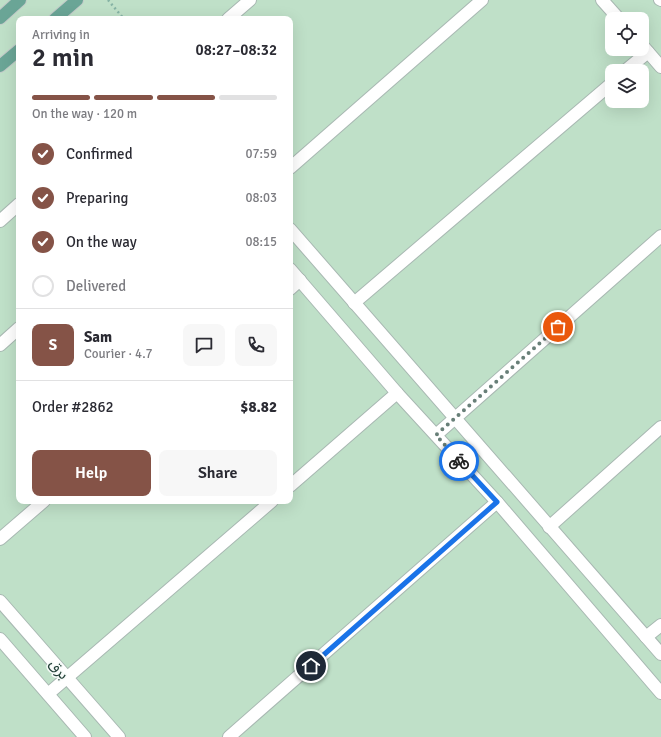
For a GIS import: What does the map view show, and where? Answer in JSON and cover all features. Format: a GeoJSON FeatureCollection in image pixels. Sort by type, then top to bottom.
{"type":"FeatureCollection","features":[{"type":"Feature","properties":{"kind":"main road"},"geometry":{"type":"LineString","coordinates":[[0,18],[20,0]]}},
{"type":"Feature","properties":{"kind":"main road"},"geometry":{"type":"LineString","coordinates":[[58,16],[77,0]]}},
{"type":"Feature","properties":{"kind":"main road"},"geometry":{"type":"LineString","coordinates":[[0,66],[16,53]]}},
{"type":"Feature","properties":{"kind":"street"},"geometry":{"type":"LineString","coordinates":[[231,16],[250,0]]}},
{"type":"Feature","properties":{"kind":"street"},"geometry":{"type":"LineString","coordinates":[[293,165],[482,0]]}},
{"type":"Feature","properties":{"kind":"street"},"geometry":{"type":"LineString","coordinates":[[602,0],[613,12]]}},
{"type":"Feature","properties":{"kind":"street"},"geometry":{"type":"LineString","coordinates":[[649,54],[661,67]]}},
{"type":"Feature","properties":{"kind":"street"},"geometry":{"type":"LineString","coordinates":[[631,64],[639,56]]}},
{"type":"Feature","properties":{"kind":"street"},"geometry":{"type":"LineString","coordinates":[[354,303],[605,88]]}},
{"type":"Feature","properties":{"kind":"street"},"geometry":{"type":"LineString","coordinates":[[0,221],[16,207]]}},
{"type":"Feature","properties":{"kind":"street"},"geometry":{"type":"LineString","coordinates":[[293,232],[454,419],[661,654]]}},
{"type":"Feature","properties":{"kind":"street"},"geometry":{"type":"LineString","coordinates":[[436,435],[661,236]]}},
{"type":"Feature","properties":{"kind":"street"},"geometry":{"type":"LineString","coordinates":[[293,272],[397,393],[497,502],[661,693]]}},
{"type":"Feature","properties":{"kind":"street"},"geometry":{"type":"LineString","coordinates":[[293,286],[300,280]]}},
{"type":"Feature","properties":{"kind":"street"},"geometry":{"type":"LineString","coordinates":[[0,345],[16,331]]}},
{"type":"Feature","properties":{"kind":"street"},"geometry":{"type":"LineString","coordinates":[[293,483],[397,393]]}},
{"type":"Feature","properties":{"kind":"street"},"geometry":{"type":"LineString","coordinates":[[549,527],[661,427]]}},
{"type":"Feature","properties":{"kind":"street"},"geometry":{"type":"LineString","coordinates":[[230,737],[497,502]]}},
{"type":"Feature","properties":{"kind":"street"},"geometry":{"type":"LineString","coordinates":[[0,539],[41,504]]}},
{"type":"Feature","properties":{"kind":"street"},"geometry":{"type":"LineString","coordinates":[[48,694],[269,504]]}},
{"type":"Feature","properties":{"kind":"street","name":"برق"},"geometry":{"type":"LineString","coordinates":[[0,601],[119,737]]}},
{"type":"Feature","properties":{"kind":"street"},"geometry":{"type":"LineString","coordinates":[[646,638],[661,625]]}},
{"type":"Feature","properties":{"kind":"street","name":"برق"},"geometry":{"type":"LineString","coordinates":[[0,639],[85,737]]}},
{"type":"Feature","properties":{"kind":"path"},"geometry":{"type":"LineString","coordinates":[[108,0],[121,16]]}},
{"type":"Feature","properties":{"kind":"green space"},"geometry":{"type":"Polygon","coordinates":[[[0,0],[661,0],[661,737],[0,737],[0,0]]]}},
{"type":"Feature","properties":{"kind":"way so far"},"geometry":{"type":"LineString","coordinates":[[459,461],[436,435],[558,327]]}},
{"type":"Feature","properties":{"kind":"route"},"geometry":{"type":"LineString","coordinates":[[311,666],[497,502],[459,461]]}}]}
